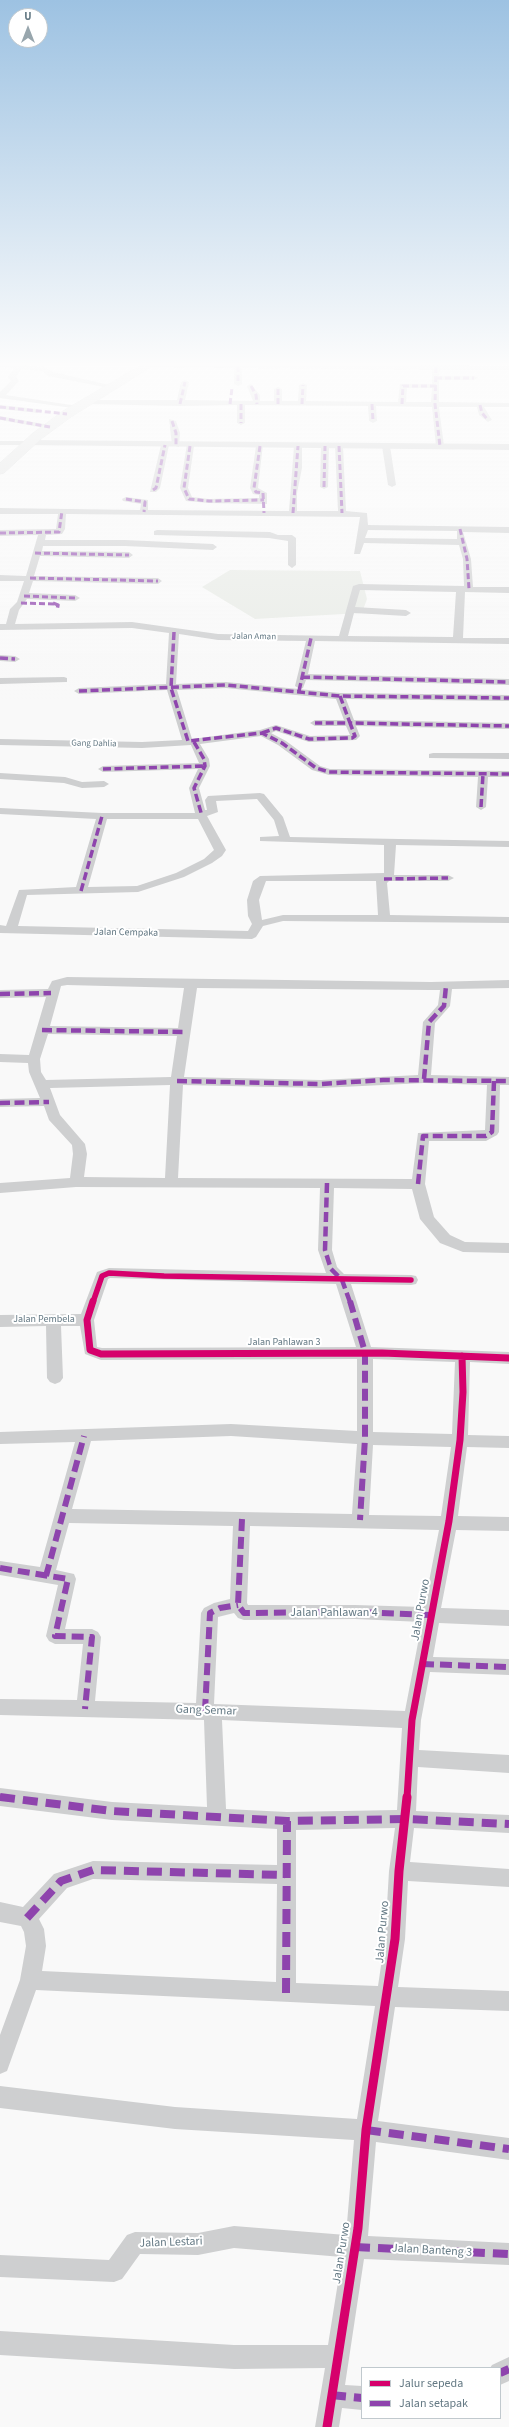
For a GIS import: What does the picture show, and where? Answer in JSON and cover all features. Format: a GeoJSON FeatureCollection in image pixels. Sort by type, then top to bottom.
{"type":"FeatureCollection","features":[{"type":"Feature","properties":{"kind":"street"},"geometry":{"type":"LineString","coordinates":[[153,490],[156,488],[159,475]]}},
{"type":"Feature","properties":{"kind":"street"},"geometry":{"type":"LineString","coordinates":[[186,475],[184,488],[189,499],[209,501],[264,500]]}},
{"type":"Feature","properties":{"kind":"street"},"geometry":{"type":"LineString","coordinates":[[256,475],[255,491],[263,494],[268,522],[277,538],[292,538],[292,565]]}},
{"type":"Feature","properties":{"kind":"street"},"geometry":{"type":"LineString","coordinates":[[293,514],[293,493],[297,475]]}},
{"type":"Feature","properties":{"kind":"street"},"geometry":{"type":"LineString","coordinates":[[324,475],[324,487]]}},
{"type":"Feature","properties":{"kind":"street"},"geometry":{"type":"LineString","coordinates":[[340,475],[342,514]]}},
{"type":"Feature","properties":{"kind":"street"},"geometry":{"type":"LineString","coordinates":[[391,475],[392,485]]}},
{"type":"Feature","properties":{"kind":"street"},"geometry":{"type":"LineString","coordinates":[[126,499],[144,502],[144,512]]}},
{"type":"Feature","properties":{"kind":"street"},"geometry":{"type":"LineString","coordinates":[[0,511],[144,512],[268,522]]}},
{"type":"Feature","properties":{"kind":"street"},"geometry":{"type":"LineString","coordinates":[[0,533],[60,531],[62,512]]}},
{"type":"Feature","properties":{"kind":"street"},"geometry":{"type":"LineString","coordinates":[[157,533],[268,522],[293,514],[364,515],[364,527],[357,552]]}},
{"type":"Feature","properties":{"kind":"street"},"geometry":{"type":"LineString","coordinates":[[364,527],[509,530]]}},
{"type":"Feature","properties":{"kind":"street"},"geometry":{"type":"LineString","coordinates":[[458,639],[465,589],[467,559],[461,542],[460,529]]}},
{"type":"Feature","properties":{"kind":"street"},"geometry":{"type":"LineString","coordinates":[[10,627],[16,606],[23,600],[30,578],[35,553],[43,532]]}},
{"type":"Feature","properties":{"kind":"street"},"geometry":{"type":"LineString","coordinates":[[360,540],[461,542]]}},
{"type":"Feature","properties":{"kind":"street"},"geometry":{"type":"LineString","coordinates":[[39,543],[125,543],[213,547]]}},
{"type":"Feature","properties":{"kind":"street"},"geometry":{"type":"LineString","coordinates":[[35,553],[129,555]]}},
{"type":"Feature","properties":{"kind":"street"},"geometry":{"type":"LineString","coordinates":[[0,578],[158,581]]}},
{"type":"Feature","properties":{"kind":"street"},"geometry":{"type":"LineString","coordinates":[[343,637],[356,588],[509,590]]}},
{"type":"Feature","properties":{"kind":"street"},"geometry":{"type":"LineString","coordinates":[[23,600],[75,598]]}},
{"type":"Feature","properties":{"kind":"street"},"geometry":{"type":"LineString","coordinates":[[23,600],[56,603],[57,610]]}},
{"type":"Feature","properties":{"kind":"street"},"geometry":{"type":"LineString","coordinates":[[351,610],[406,613]]}},
{"type":"Feature","properties":{"kind":"street","name":"Jalan Aman"},"geometry":{"type":"LineString","coordinates":[[0,627],[132,625],[218,637],[343,637],[509,641]]}},
{"type":"Feature","properties":{"kind":"street"},"geometry":{"type":"LineString","coordinates":[[5,930],[24,892],[126,891],[149,887],[166,882],[208,861],[218,854],[220,850],[201,815],[194,788],[204,766],[204,759],[191,742],[171,688],[174,632]]}},
{"type":"Feature","properties":{"kind":"street"},"geometry":{"type":"LineString","coordinates":[[299,691],[311,638]]}},
{"type":"Feature","properties":{"kind":"street"},"geometry":{"type":"LineString","coordinates":[[0,658],[14,659]]}},
{"type":"Feature","properties":{"kind":"street"},"geometry":{"type":"LineString","coordinates":[[302,677],[509,682]]}},
{"type":"Feature","properties":{"kind":"street"},"geometry":{"type":"LineString","coordinates":[[0,681],[64,680]]}},
{"type":"Feature","properties":{"kind":"street"},"geometry":{"type":"LineString","coordinates":[[79,691],[226,685],[340,696],[509,698]]}},
{"type":"Feature","properties":{"kind":"street"},"geometry":{"type":"LineString","coordinates":[[340,696],[350,723]]}},
{"type":"Feature","properties":{"kind":"street"},"geometry":{"type":"LineString","coordinates":[[315,723],[509,726]]}},
{"type":"Feature","properties":{"kind":"street","name":"Gang Dahlia"},"geometry":{"type":"LineString","coordinates":[[0,742],[106,745],[191,742],[262,733],[276,728],[309,739],[352,738],[356,735],[350,723]]}},
{"type":"Feature","properties":{"kind":"street"},"geometry":{"type":"LineString","coordinates":[[262,733],[282,743],[316,768],[329,772],[509,774]]}},
{"type":"Feature","properties":{"kind":"street"},"geometry":{"type":"LineString","coordinates":[[433,756],[509,756]]}},
{"type":"Feature","properties":{"kind":"street"},"geometry":{"type":"LineString","coordinates":[[103,769],[204,766]]}},
{"type":"Feature","properties":{"kind":"street"},"geometry":{"type":"LineString","coordinates":[[481,807],[483,774]]}},
{"type":"Feature","properties":{"kind":"street"},"geometry":{"type":"LineString","coordinates":[[0,776],[65,780],[82,785],[104,784]]}},
{"type":"Feature","properties":{"kind":"street"},"geometry":{"type":"LineString","coordinates":[[0,811],[102,816],[201,815],[213,812],[210,800],[212,798],[261,796],[279,819],[286,840]]}},
{"type":"Feature","properties":{"kind":"street"},"geometry":{"type":"LineString","coordinates":[[81,891],[102,816]]}},
{"type":"Feature","properties":{"kind":"street"},"geometry":{"type":"LineString","coordinates":[[264,840],[509,844]]}},
{"type":"Feature","properties":{"kind":"street"},"geometry":{"type":"LineString","coordinates":[[384,917],[381,883],[390,869],[390,842]]}},
{"type":"Feature","properties":{"kind":"street"},"geometry":{"type":"LineString","coordinates":[[448,878],[264,878],[259,882],[253,900],[254,916],[258,924],[282,918],[384,917],[509,920]]}},
{"type":"Feature","properties":{"kind":"street","name":"Jalan Cempaka"},"geometry":{"type":"LineString","coordinates":[[5,930],[252,935],[258,924]]}},
{"type":"Feature","properties":{"kind":"street"},"geometry":{"type":"LineString","coordinates":[[76,1182],[80,1154],[78,1144],[74,1137],[61,1126],[42,1084],[34,1072],[34,1059],[51,993],[56,984],[67,981],[191,984],[446,986],[509,984]]}},
{"type":"Feature","properties":{"kind":"street"},"geometry":{"type":"LineString","coordinates":[[171,1184],[177,1081],[191,984]]}},
{"type":"Feature","properties":{"kind":"street"},"geometry":{"type":"LineString","coordinates":[[424,1079],[430,1022],[444,1006],[446,986]]}},
{"type":"Feature","properties":{"kind":"street"},"geometry":{"type":"LineString","coordinates":[[0,994],[51,993]]}},
{"type":"Feature","properties":{"kind":"street"},"geometry":{"type":"LineString","coordinates":[[42,1030],[184,1032]]}},
{"type":"Feature","properties":{"kind":"street"},"geometry":{"type":"LineString","coordinates":[[0,1058],[34,1059]]}},
{"type":"Feature","properties":{"kind":"street"},"geometry":{"type":"LineString","coordinates":[[42,1084],[177,1081],[321,1084],[424,1079],[509,1081]]}},
{"type":"Feature","properties":{"kind":"street"},"geometry":{"type":"LineString","coordinates":[[494,1081],[494,1123],[491,1134],[486,1136],[424,1136],[418,1184],[427,1219],[445,1239],[464,1247],[509,1248]]}},
{"type":"Feature","properties":{"kind":"street"},"geometry":{"type":"LineString","coordinates":[[0,1103],[49,1102]]}},
{"type":"Feature","properties":{"kind":"street"},"geometry":{"type":"LineString","coordinates":[[0,1188],[76,1182],[171,1184],[418,1184]]}},
{"type":"Feature","properties":{"kind":"street"},"geometry":{"type":"LineString","coordinates":[[327,1184],[325,1250],[331,1269],[342,1280],[356,1319],[365,1352],[365,1438],[360,1520]]}},
{"type":"Feature","properties":{"kind":"street"},"geometry":{"type":"LineString","coordinates":[[87,1320],[102,1276],[109,1273],[342,1280],[411,1280]]}},
{"type":"Feature","properties":{"kind":"street"},"geometry":{"type":"LineString","coordinates":[[53,1320],[55,1378]]}},
{"type":"Feature","properties":{"kind":"street","name":"Jalan Pembela"},"geometry":{"type":"LineString","coordinates":[[0,1321],[87,1320]]}},
{"type":"Feature","properties":{"kind":"street","name":"Jalan Pahlawan 3"},"geometry":{"type":"LineString","coordinates":[[87,1320],[90,1350],[94,1353],[365,1352],[509,1358]]}},
{"type":"Feature","properties":{"kind":"street","name":"Jalan Purwo"},"geometry":{"type":"LineString","coordinates":[[327,2427],[355,2247],[366,2130],[388,1996],[399,1872],[406,1819],[412,1720],[430,1615],[449,1521],[460,1440],[463,1392],[462,1356]]}},
{"type":"Feature","properties":{"kind":"street"},"geometry":{"type":"LineString","coordinates":[[0,1438],[231,1430],[365,1438],[509,1442]]}},
{"type":"Feature","properties":{"kind":"street"},"geometry":{"type":"LineString","coordinates":[[46,1576],[84,1436]]}},
{"type":"Feature","properties":{"kind":"street"},"geometry":{"type":"LineString","coordinates":[[63,1516],[449,1521],[509,1524]]}},
{"type":"Feature","properties":{"kind":"street"},"geometry":{"type":"LineString","coordinates":[[217,1817],[209,1712],[210,1613],[220,1608],[239,1607],[242,1518]]}},
{"type":"Feature","properties":{"kind":"street"},"geometry":{"type":"LineString","coordinates":[[0,1568],[68,1579],[55,1636],[92,1637],[85,1709]]}},
{"type":"Feature","properties":{"kind":"street","name":"Jalan Pahlawan 4"},"geometry":{"type":"LineString","coordinates":[[239,1607],[248,1614],[355,1612],[509,1618]]}},
{"type":"Feature","properties":{"kind":"street"},"geometry":{"type":"LineString","coordinates":[[422,1664],[509,1667]]}},
{"type":"Feature","properties":{"kind":"street","name":"Gang Semar"},"geometry":{"type":"LineString","coordinates":[[0,1707],[209,1712],[412,1720]]}},
{"type":"Feature","properties":{"kind":"street"},"geometry":{"type":"LineString","coordinates":[[410,1758],[509,1764]]}},
{"type":"Feature","properties":{"kind":"street"},"geometry":{"type":"LineString","coordinates":[[0,1797],[112,1811],[287,1821],[406,1819],[509,1824]]}},
{"type":"Feature","properties":{"kind":"street"},"geometry":{"type":"LineString","coordinates":[[286,1993],[285,1875],[287,1821]]}},
{"type":"Feature","properties":{"kind":"street"},"geometry":{"type":"LineString","coordinates":[[27,1918],[60,1881],[93,1870],[285,1875]]}},
{"type":"Feature","properties":{"kind":"street"},"geometry":{"type":"LineString","coordinates":[[399,1872],[509,1878]]}},
{"type":"Feature","properties":{"kind":"street"},"geometry":{"type":"LineString","coordinates":[[0,1912],[27,1918],[34,1929],[36,1946],[30,1980],[0,2064]]}},
{"type":"Feature","properties":{"kind":"street"},"geometry":{"type":"LineString","coordinates":[[30,1980],[286,1993],[509,2001]]}},
{"type":"Feature","properties":{"kind":"street"},"geometry":{"type":"LineString","coordinates":[[0,2097],[175,2118],[366,2130],[509,2149]]}},
{"type":"Feature","properties":{"kind":"street","name":"Jalan Lestari"},"geometry":{"type":"LineString","coordinates":[[0,2266],[114,2271],[136,2243],[198,2244],[224,2237],[355,2247]]}},
{"type":"Feature","properties":{"kind":"street","name":"Jalan Banteng 3"},"geometry":{"type":"LineString","coordinates":[[355,2247],[509,2254]]}},
{"type":"Feature","properties":{"kind":"street"},"geometry":{"type":"LineString","coordinates":[[0,2343],[234,2357],[337,2356]]}},
{"type":"Feature","properties":{"kind":"street"},"geometry":{"type":"LineString","coordinates":[[331,2395],[361,2398]]}},
{"type":"Feature","properties":{"kind":"shaded area"},"geometry":{"type":"Polygon","coordinates":[[[230,570],[360,571],[367,599],[362,613],[255,619],[202,587],[230,570]]]}},
{"type":"Feature","properties":{"kind":"marked path"},"geometry":{"type":"LineString","coordinates":[[153,490],[156,488],[159,475]]}},
{"type":"Feature","properties":{"kind":"marked path"},"geometry":{"type":"LineString","coordinates":[[186,475],[184,488],[189,499],[209,501],[264,500]]}},
{"type":"Feature","properties":{"kind":"marked path"},"geometry":{"type":"LineString","coordinates":[[256,475],[254,488],[256,492],[263,493],[264,513]]}},
{"type":"Feature","properties":{"kind":"marked path"},"geometry":{"type":"LineString","coordinates":[[293,513],[293,493],[297,475]]}},
{"type":"Feature","properties":{"kind":"marked path"},"geometry":{"type":"LineString","coordinates":[[324,475],[324,487]]}},
{"type":"Feature","properties":{"kind":"marked path"},"geometry":{"type":"LineString","coordinates":[[340,475],[342,513]]}},
{"type":"Feature","properties":{"kind":"marked path"},"geometry":{"type":"LineString","coordinates":[[126,499],[145,502],[144,512]]}},
{"type":"Feature","properties":{"kind":"marked path"},"geometry":{"type":"LineString","coordinates":[[0,533],[59,532],[61,529],[62,511]]}},
{"type":"Feature","properties":{"kind":"marked path"},"geometry":{"type":"LineString","coordinates":[[460,529],[467,559],[469,589]]}},
{"type":"Feature","properties":{"kind":"marked path"},"geometry":{"type":"LineString","coordinates":[[35,553],[129,555]]}},
{"type":"Feature","properties":{"kind":"marked path"},"geometry":{"type":"LineString","coordinates":[[30,578],[158,581]]}},
{"type":"Feature","properties":{"kind":"marked path"},"geometry":{"type":"LineString","coordinates":[[24,596],[75,598]]}},
{"type":"Feature","properties":{"kind":"marked path"},"geometry":{"type":"LineString","coordinates":[[21,603],[52,603],[58,605],[57,610]]}},
{"type":"Feature","properties":{"kind":"marked path"},"geometry":{"type":"LineString","coordinates":[[174,632],[171,688],[188,741],[262,733],[282,743],[316,768],[329,772],[509,774]]}},
{"type":"Feature","properties":{"kind":"marked path"},"geometry":{"type":"LineString","coordinates":[[299,691],[311,638]]}},
{"type":"Feature","properties":{"kind":"marked path"},"geometry":{"type":"LineString","coordinates":[[0,658],[15,659]]}},
{"type":"Feature","properties":{"kind":"marked path"},"geometry":{"type":"LineString","coordinates":[[302,677],[509,682]]}},
{"type":"Feature","properties":{"kind":"marked path"},"geometry":{"type":"LineString","coordinates":[[79,691],[226,685],[340,696],[509,698]]}},
{"type":"Feature","properties":{"kind":"marked path"},"geometry":{"type":"LineString","coordinates":[[340,696],[350,723],[509,726]]}},
{"type":"Feature","properties":{"kind":"marked path"},"geometry":{"type":"LineString","coordinates":[[262,733],[276,728],[309,739],[352,738],[355,736],[350,723],[315,723]]}},
{"type":"Feature","properties":{"kind":"marked path"},"geometry":{"type":"LineString","coordinates":[[194,742],[204,759],[205,766],[194,788],[195,797],[202,816]]}},
{"type":"Feature","properties":{"kind":"marked path"},"geometry":{"type":"LineString","coordinates":[[103,769],[205,766]]}},
{"type":"Feature","properties":{"kind":"marked path"},"geometry":{"type":"LineString","coordinates":[[481,807],[483,774]]}},
{"type":"Feature","properties":{"kind":"marked path"},"geometry":{"type":"LineString","coordinates":[[81,891],[102,816]]}},
{"type":"Feature","properties":{"kind":"marked path"},"geometry":{"type":"LineString","coordinates":[[384,879],[448,878]]}},
{"type":"Feature","properties":{"kind":"marked path"},"geometry":{"type":"LineString","coordinates":[[424,1079],[429,1022],[444,1006],[446,986]]}},
{"type":"Feature","properties":{"kind":"marked path"},"geometry":{"type":"LineString","coordinates":[[0,994],[51,993]]}},
{"type":"Feature","properties":{"kind":"marked path"},"geometry":{"type":"LineString","coordinates":[[42,1030],[184,1032]]}},
{"type":"Feature","properties":{"kind":"marked path"},"geometry":{"type":"LineString","coordinates":[[177,1081],[321,1084],[383,1080],[509,1081]]}},
{"type":"Feature","properties":{"kind":"marked path"},"geometry":{"type":"LineString","coordinates":[[418,1184],[423,1136],[486,1136],[492,1132],[494,1081]]}},
{"type":"Feature","properties":{"kind":"marked path"},"geometry":{"type":"LineString","coordinates":[[0,1103],[49,1102]]}},
{"type":"Feature","properties":{"kind":"marked path"},"geometry":{"type":"LineString","coordinates":[[327,1183],[325,1250],[331,1269],[342,1280],[356,1319],[365,1352],[365,1438],[360,1520]]}},
{"type":"Feature","properties":{"kind":"marked path"},"geometry":{"type":"LineString","coordinates":[[46,1576],[84,1436]]}},
{"type":"Feature","properties":{"kind":"marked path"},"geometry":{"type":"LineString","coordinates":[[242,1519],[238,1605],[244,1613],[355,1612],[430,1615]]}},
{"type":"Feature","properties":{"kind":"marked path"},"geometry":{"type":"LineString","coordinates":[[0,1568],[68,1579],[55,1636],[92,1637],[85,1709]]}},
{"type":"Feature","properties":{"kind":"marked path"},"geometry":{"type":"LineString","coordinates":[[205,1711],[210,1613],[220,1608],[238,1605]]}},
{"type":"Feature","properties":{"kind":"marked path"},"geometry":{"type":"LineString","coordinates":[[422,1664],[509,1667]]}},
{"type":"Feature","properties":{"kind":"marked path"},"geometry":{"type":"LineString","coordinates":[[0,1797],[112,1811],[287,1821],[406,1819],[509,1824]]}},
{"type":"Feature","properties":{"kind":"marked path"},"geometry":{"type":"LineString","coordinates":[[286,1993],[287,1821]]}},
{"type":"Feature","properties":{"kind":"marked path"},"geometry":{"type":"LineString","coordinates":[[27,1918],[61,1881],[93,1870],[285,1875]]}},
{"type":"Feature","properties":{"kind":"marked path"},"geometry":{"type":"LineString","coordinates":[[366,2130],[509,2149]]}},
{"type":"Feature","properties":{"kind":"marked path"},"geometry":{"type":"LineString","coordinates":[[355,2247],[509,2254]]}},
{"type":"Feature","properties":{"kind":"marked path"},"geometry":{"type":"LineString","coordinates":[[501,2373],[509,2369]]}},
{"type":"Feature","properties":{"kind":"marked path"},"geometry":{"type":"LineString","coordinates":[[331,2395],[361,2398]]}},
{"type":"Feature","properties":{"kind":"cycle path"},"geometry":{"type":"LineString","coordinates":[[411,1280],[164,1276],[109,1273],[102,1276],[87,1320],[90,1350],[101,1354],[382,1353],[509,1358]]}},
{"type":"Feature","properties":{"kind":"cycle path"},"geometry":{"type":"LineString","coordinates":[[327,2427],[358,2228],[366,2130],[395,1939],[399,1871],[406,1819],[412,1720],[449,1521],[460,1440],[463,1392],[462,1356]]}}]}
